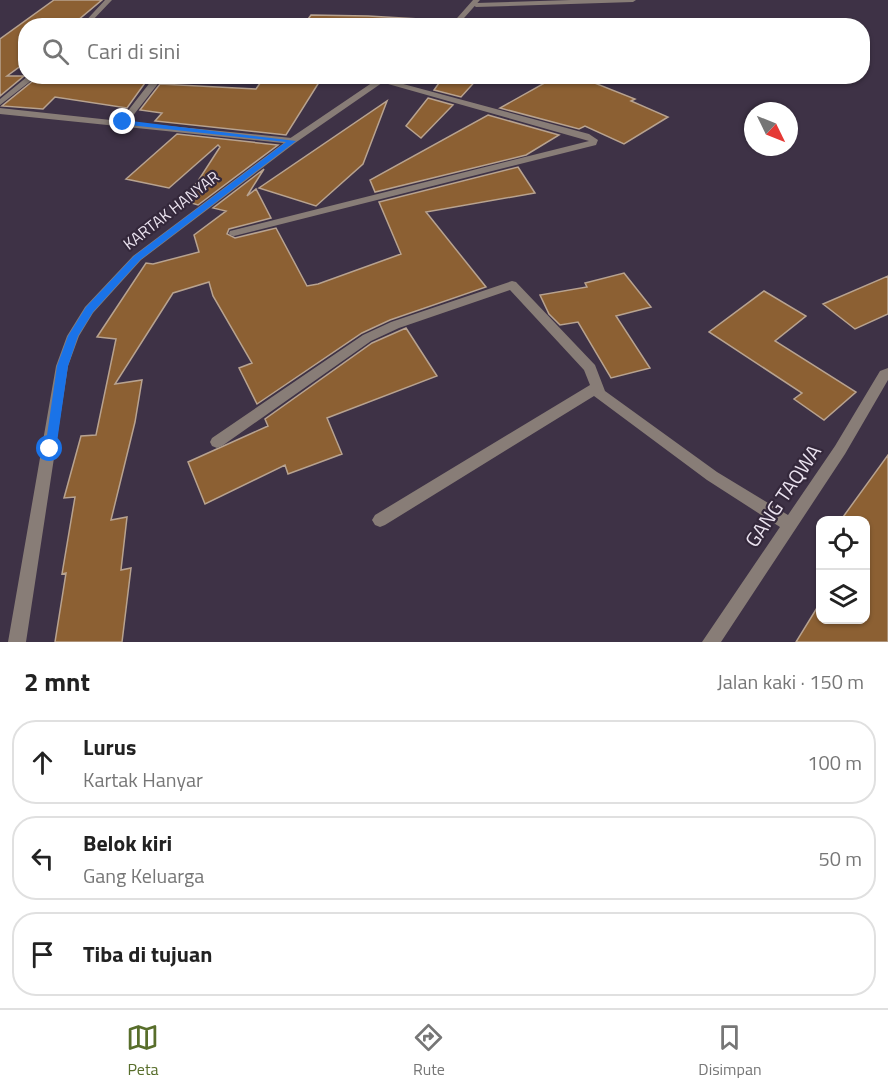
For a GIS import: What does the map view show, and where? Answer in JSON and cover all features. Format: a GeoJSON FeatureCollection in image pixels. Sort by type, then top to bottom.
{"type":"FeatureCollection","features":[{"type":"Feature","properties":{"kind":"street"},"geometry":{"type":"LineString","coordinates":[[91,18],[109,0]]}},
{"type":"Feature","properties":{"kind":"street"},"geometry":{"type":"LineString","coordinates":[[461,18],[476,2],[633,0]]}},
{"type":"Feature","properties":{"kind":"street"},"geometry":{"type":"LineString","coordinates":[[0,103],[23,84]]}},
{"type":"Feature","properties":{"kind":"street"},"geometry":{"type":"LineString","coordinates":[[123,122],[154,84]]}},
{"type":"Feature","properties":{"kind":"street","name":"KARTAK HANYAR"},"geometry":{"type":"LineString","coordinates":[[17,642],[62,366],[73,336],[89,310],[137,258],[170,232],[292,141],[377,84]]}},
{"type":"Feature","properties":{"kind":"street"},"geometry":{"type":"LineString","coordinates":[[234,233],[593,143],[592,138],[586,136],[407,84]]}},
{"type":"Feature","properties":{"kind":"street"},"geometry":{"type":"LineString","coordinates":[[0,111],[292,141]]}},
{"type":"Feature","properties":{"kind":"street"},"geometry":{"type":"LineString","coordinates":[[217,442],[368,338],[395,325],[512,285],[590,368],[600,394],[712,476],[790,525]]}},
{"type":"Feature","properties":{"kind":"street","name":"GANG TAQWA"},"geometry":{"type":"LineString","coordinates":[[711,642],[840,450],[885,374],[888,373]]}},
{"type":"Feature","properties":{"kind":"street"},"geometry":{"type":"LineString","coordinates":[[380,520],[596,388]]}},
{"type":"Feature","properties":{"kind":"building"},"geometry":{"type":"Polygon","coordinates":[[[54,0],[102,0],[81,18],[29,18],[54,0]]]}},
{"type":"Feature","properties":{"kind":"building"},"geometry":{"type":"Polygon","coordinates":[[[311,15],[402,18],[309,18],[311,15]]]}},
{"type":"Feature","properties":{"kind":"building"},"geometry":{"type":"Polygon","coordinates":[[[18,26],[18,68],[7,76],[18,76],[18,81],[0,96],[0,39],[18,26]]]}},
{"type":"Feature","properties":{"kind":"building"},"geometry":{"type":"Polygon","coordinates":[[[29,84],[144,84],[127,108],[55,97],[43,109],[2,106],[29,84]]]}},
{"type":"Feature","properties":{"kind":"building"},"geometry":{"type":"Polygon","coordinates":[[[160,84],[256,89],[259,84],[318,84],[286,135],[155,121],[162,113],[140,110],[160,84]]]}},
{"type":"Feature","properties":{"kind":"building"},"geometry":{"type":"Polygon","coordinates":[[[438,84],[473,84],[461,97],[434,90],[438,84]]]}},
{"type":"Feature","properties":{"kind":"building"},"geometry":{"type":"Polygon","coordinates":[[[543,84],[597,84],[635,99],[631,101],[668,117],[624,144],[585,126],[579,129],[500,108],[543,84]]]}},
{"type":"Feature","properties":{"kind":"building"},"geometry":{"type":"Polygon","coordinates":[[[428,98],[453,105],[421,138],[406,126],[428,98]]]}},
{"type":"Feature","properties":{"kind":"building"},"geometry":{"type":"Polygon","coordinates":[[[387,101],[363,164],[316,206],[259,188],[387,101]]]}},
{"type":"Feature","properties":{"kind":"building"},"geometry":{"type":"Polygon","coordinates":[[[488,115],[559,135],[526,155],[375,192],[370,180],[488,115]]]}},
{"type":"Feature","properties":{"kind":"building"},"geometry":{"type":"Polygon","coordinates":[[[177,134],[278,145],[198,205],[185,201],[220,147],[218,145],[169,188],[126,179],[177,134]]]}},
{"type":"Feature","properties":{"kind":"building"},"geometry":{"type":"Polygon","coordinates":[[[518,167],[535,193],[426,212],[486,287],[390,320],[362,333],[257,404],[239,368],[252,363],[213,296],[209,282],[173,293],[115,384],[142,380],[135,422],[111,520],[127,517],[121,570],[131,568],[122,642],[55,642],[66,573],[62,574],[75,497],[64,498],[81,436],[96,435],[116,339],[97,337],[146,263],[153,264],[199,252],[194,235],[226,211],[213,208],[264,169],[247,196],[256,189],[271,218],[229,229],[227,234],[235,238],[276,228],[307,286],[318,284],[401,254],[379,202],[518,167]]]}},
{"type":"Feature","properties":{"kind":"building"},"geometry":{"type":"Polygon","coordinates":[[[624,273],[651,307],[616,316],[650,368],[611,378],[578,322],[560,325],[549,314],[540,295],[587,287],[585,283],[624,273]]]}},
{"type":"Feature","properties":{"kind":"building"},"geometry":{"type":"Polygon","coordinates":[[[888,276],[888,314],[855,329],[823,304],[888,276]]]}},
{"type":"Feature","properties":{"kind":"building"},"geometry":{"type":"Polygon","coordinates":[[[764,291],[806,316],[775,341],[856,392],[824,420],[794,399],[802,393],[709,332],[764,291]]]}},
{"type":"Feature","properties":{"kind":"building"},"geometry":{"type":"Polygon","coordinates":[[[406,328],[437,376],[327,418],[342,454],[288,474],[285,465],[205,504],[188,462],[268,426],[265,419],[372,343],[406,328]]]}},
{"type":"Feature","properties":{"kind":"building"},"geometry":{"type":"Polygon","coordinates":[[[888,455],[888,642],[796,642],[816,610],[816,624],[870,624],[870,516],[844,516],[888,455]]]}},
{"type":"Feature","properties":{"kind":"route"},"geometry":{"type":"LineString","coordinates":[[50,449],[62,366],[73,336],[89,310],[137,258],[292,141],[123,122]]}}]}
